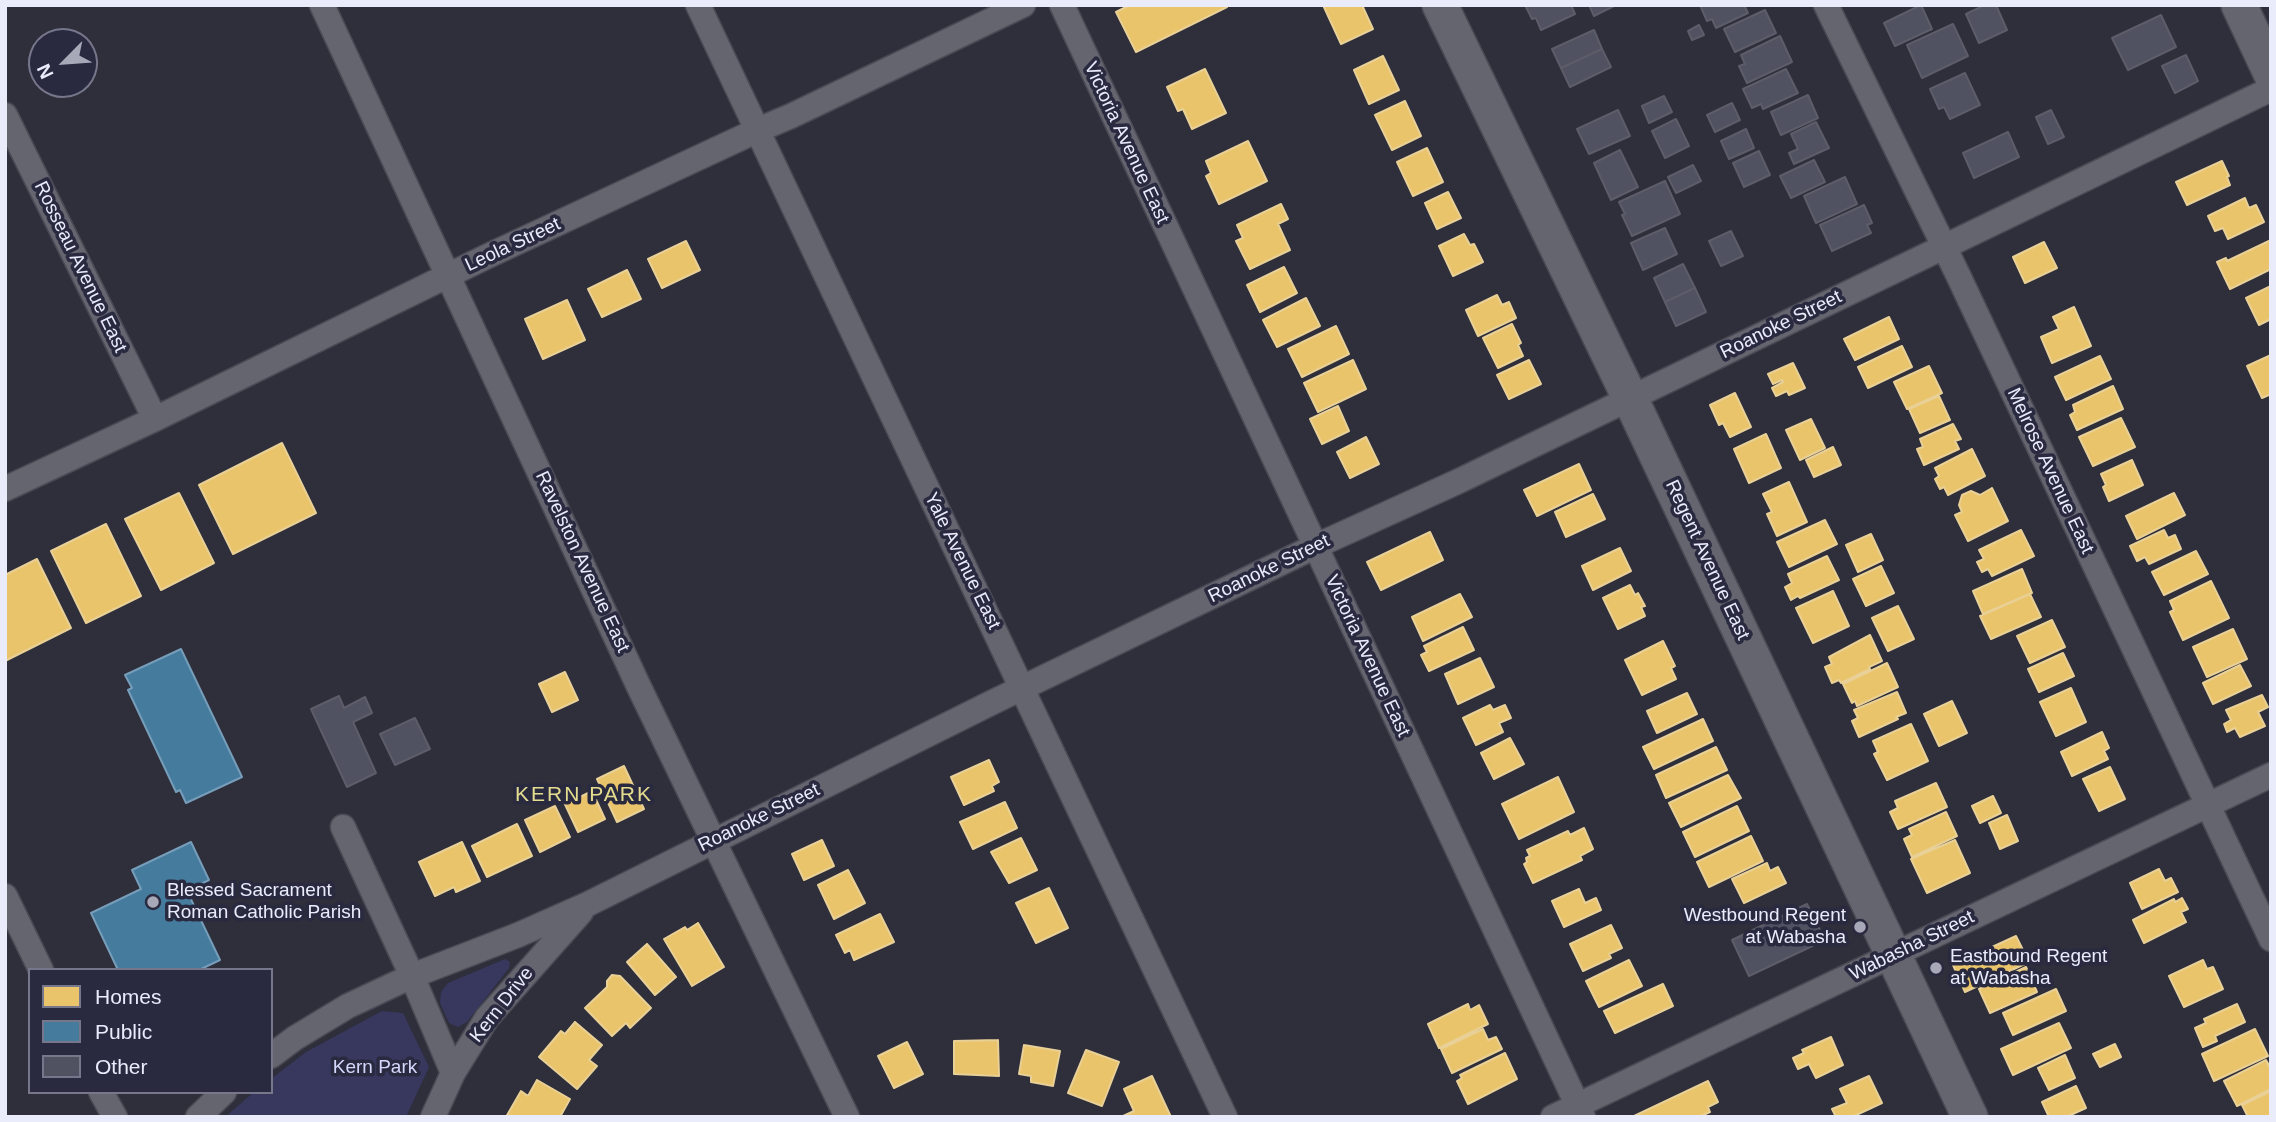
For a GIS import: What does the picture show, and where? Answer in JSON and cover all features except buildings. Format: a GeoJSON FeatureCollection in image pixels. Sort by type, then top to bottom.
{"type":"FeatureCollection","features":[{"type":"Feature","properties":{"kind":"street","name":"Ravelston Avenue East"},"geometry":{"type":"LineString","coordinates":[[322,5],[634,674],[847,1117]]}},
{"type":"Feature","properties":{"kind":"street","name":"Yale Avenue East"},"geometry":{"type":"LineString","coordinates":[[698,5],[1225,1117]]}},
{"type":"Feature","properties":{"kind":"street","name":"Leola Street"},"geometry":{"type":"LineString","coordinates":[[5,489],[449,275],[1023,5]]}},
{"type":"Feature","properties":{"kind":"street","name":"Victoria Avenue East"},"geometry":{"type":"LineString","coordinates":[[1062,5],[1580,1111]]}},
{"type":"Feature","properties":{"kind":"street","name":"Regent Avenue East"},"geometry":{"type":"LineString","coordinates":[[1440,5],[1630,398],[1970,1117]]}},
{"type":"Feature","properties":{"kind":"street","name":"Melrose Avenue East"},"geometry":{"type":"LineString","coordinates":[[1826,5],[1944,246],[2271,939]]}},
{"type":"Feature","properties":{"kind":"street"},"geometry":{"type":"LineString","coordinates":[[2239,5],[2271,73]]}},
{"type":"Feature","properties":{"kind":"street","name":"Roanoke Street"},"geometry":{"type":"LineString","coordinates":[[273,1054],[348,1006],[412,976],[517,936],[588,904],[1316,545],[1459,481],[2271,89]]}},
{"type":"Feature","properties":{"kind":"street","name":"Rosseau Avenue East"},"geometry":{"type":"LineString","coordinates":[[5,115],[155,419]]}},
{"type":"Feature","properties":{"kind":"street","name":"Wabasha Street"},"geometry":{"type":"LineString","coordinates":[[1553,1117],[1580,1111],[1893,955],[2271,775]]}},
{"type":"Feature","properties":{"kind":"street"},"geometry":{"type":"LineString","coordinates":[[343,827],[412,976],[453,1073]]}},
{"type":"Feature","properties":{"kind":"street"},"geometry":{"type":"LineString","coordinates":[[5,897],[40,968]]}},
{"type":"Feature","properties":{"kind":"street","name":"Kern Drive"},"geometry":{"type":"LineString","coordinates":[[433,1117],[453,1073],[487,1018],[588,904]]}},
{"type":"Feature","properties":{"kind":"street"},"geometry":{"type":"LineString","coordinates":[[102,1094],[115,1117]]}},
{"type":"Feature","properties":{"kind":"street"},"geometry":{"type":"LineString","coordinates":[[198,1117],[222,1094]]}},
{"type":"Feature","properties":{"kind":"green space"},"geometry":{"type":"Polygon","coordinates":[[[505,959],[510,962],[509,968],[467,1022],[458,1027],[449,1023],[440,1003],[441,992],[448,983],[505,959]]]}},
{"type":"Feature","properties":{"kind":"green space","name":"Kern Park"},"geometry":{"type":"Polygon","coordinates":[[[382,1011],[403,1013],[429,1067],[406,1117],[225,1117],[252,1094],[273,1094],[273,1077],[306,1052],[382,1011]]]}},
{"type":"Feature","properties":{"kind":"place","name":"Blessed Sacrament Roman Catholic Parish"},"geometry":{"type":"Point","coordinates":[153,902]}},
{"type":"Feature","properties":{"kind":"place","name":"Westbound Regent at Wabasha"},"geometry":{"type":"Point","coordinates":[1860,927]}},
{"type":"Feature","properties":{"kind":"place","name":"Eastbound Regent at Wabasha"},"geometry":{"type":"Point","coordinates":[1936,968]}},
{"type":"Feature","properties":{"kind":"district","name":"KERN PARK"},"geometry":{"type":"Point","coordinates":[584,795]}}]}
